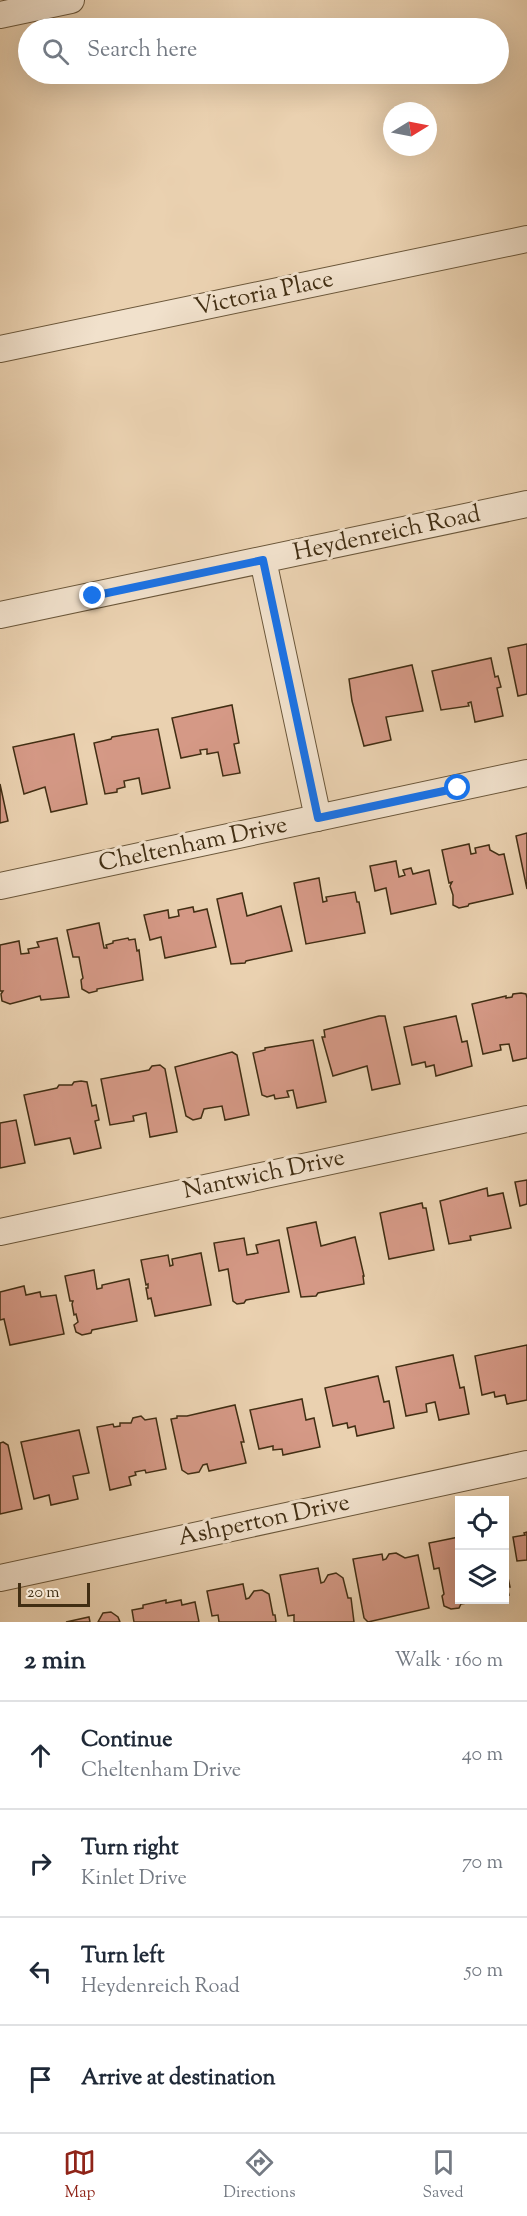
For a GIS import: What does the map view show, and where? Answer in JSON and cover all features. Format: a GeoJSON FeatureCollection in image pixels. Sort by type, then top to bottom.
{"type":"FeatureCollection","features":[{"type":"Feature","properties":{"kind":"street"},"geometry":{"type":"LineString","coordinates":[[0,15],[71,0]]}},
{"type":"Feature","properties":{"kind":"street","name":"Victoria Place"},"geometry":{"type":"LineString","coordinates":[[0,349],[527,239]]}},
{"type":"Feature","properties":{"kind":"street","name":"Heydenreich Road"},"geometry":{"type":"LineString","coordinates":[[0,615],[527,504]]}},
{"type":"Feature","properties":{"kind":"street"},"geometry":{"type":"LineString","coordinates":[[263,560],[318,818]]}},
{"type":"Feature","properties":{"kind":"street","name":"Cheltenham Drive"},"geometry":{"type":"LineString","coordinates":[[0,886],[527,773]]}},
{"type":"Feature","properties":{"kind":"street","name":"Nantwich Drive"},"geometry":{"type":"LineString","coordinates":[[0,1232],[527,1119]]}},
{"type":"Feature","properties":{"kind":"street","name":"Ashperton Drive"},"geometry":{"type":"LineString","coordinates":[[0,1578],[527,1464]]}},
{"type":"Feature","properties":{"kind":"building"},"geometry":{"type":"Polygon","coordinates":[[[527,644],[527,694],[518,696],[508,648],[527,644]]]}},
{"type":"Feature","properties":{"kind":"building"},"geometry":{"type":"Polygon","coordinates":[[[491,658],[495,677],[498,676],[501,687],[497,688],[503,716],[475,722],[471,702],[468,703],[469,706],[441,710],[432,671],[491,658]]]}},
{"type":"Feature","properties":{"kind":"building"},"geometry":{"type":"Polygon","coordinates":[[[412,665],[423,711],[386,717],[391,740],[364,746],[352,701],[349,679],[412,665]]]}},
{"type":"Feature","properties":{"kind":"building"},"geometry":{"type":"Polygon","coordinates":[[[232,705],[239,743],[234,744],[240,773],[223,776],[218,752],[207,754],[207,749],[200,750],[201,754],[181,758],[172,718],[232,705]]]}},
{"type":"Feature","properties":{"kind":"building"},"geometry":{"type":"Polygon","coordinates":[[[158,729],[170,788],[142,794],[139,778],[124,781],[125,787],[117,789],[117,792],[105,794],[94,743],[112,737],[158,729]]]}},
{"type":"Feature","properties":{"kind":"building"},"geometry":{"type":"Polygon","coordinates":[[[74,734],[87,804],[51,812],[45,787],[24,794],[13,747],[74,734]]]}},
{"type":"Feature","properties":{"kind":"building"},"geometry":{"type":"Polygon","coordinates":[[[0,784],[8,821],[0,823],[0,784]]]}},
{"type":"Feature","properties":{"kind":"building"},"geometry":{"type":"Polygon","coordinates":[[[527,833],[527,889],[516,836],[527,833]]]}},
{"type":"Feature","properties":{"kind":"building"},"geometry":{"type":"Polygon","coordinates":[[[469,844],[471,854],[476,853],[475,848],[489,845],[490,850],[499,855],[504,854],[513,894],[459,908],[453,905],[450,886],[452,882],[449,883],[442,850],[469,844]]]}},
{"type":"Feature","properties":{"kind":"building"},"geometry":{"type":"Polygon","coordinates":[[[396,861],[399,877],[405,875],[403,870],[411,868],[413,874],[429,870],[436,904],[391,914],[386,888],[375,891],[370,866],[396,861]]]}},
{"type":"Feature","properties":{"kind":"building"},"geometry":{"type":"Polygon","coordinates":[[[319,878],[323,902],[327,901],[326,897],[355,892],[365,933],[306,944],[294,883],[319,878]]]}},
{"type":"Feature","properties":{"kind":"building"},"geometry":{"type":"Polygon","coordinates":[[[242,893],[247,916],[281,906],[292,951],[245,963],[231,964],[217,899],[242,893]]]}},
{"type":"Feature","properties":{"kind":"building"},"geometry":{"type":"Polygon","coordinates":[[[193,907],[194,912],[207,909],[216,947],[165,958],[161,937],[150,940],[144,915],[168,910],[169,918],[179,916],[178,910],[193,907]]]}},
{"type":"Feature","properties":{"kind":"building"},"geometry":{"type":"Polygon","coordinates":[[[99,923],[104,948],[107,948],[106,945],[113,941],[135,939],[137,951],[139,950],[143,980],[97,989],[89,993],[82,989],[81,980],[83,978],[79,957],[73,957],[67,930],[99,923]]]}},
{"type":"Feature","properties":{"kind":"building"},"geometry":{"type":"Polygon","coordinates":[[[57,938],[69,997],[41,1000],[40,996],[10,1004],[2,1001],[0,945],[19,941],[21,954],[29,953],[28,949],[39,947],[37,942],[57,938]]]}},
{"type":"Feature","properties":{"kind":"building"},"geometry":{"type":"Polygon","coordinates":[[[513,994],[526,994],[527,998],[527,1058],[513,1061],[509,1044],[500,1045],[501,1050],[483,1054],[472,1004],[506,996],[506,998],[512,997],[513,994]]]}},
{"type":"Feature","properties":{"kind":"building"},"geometry":{"type":"Polygon","coordinates":[[[385,1016],[400,1084],[372,1090],[367,1066],[333,1076],[322,1037],[325,1037],[324,1030],[385,1016]]]}},
{"type":"Feature","properties":{"kind":"building"},"geometry":{"type":"Polygon","coordinates":[[[456,1016],[462,1042],[467,1041],[472,1066],[436,1076],[434,1065],[426,1067],[425,1062],[412,1065],[404,1027],[456,1016]]]}},
{"type":"Feature","properties":{"kind":"building"},"geometry":{"type":"Polygon","coordinates":[[[313,1040],[326,1102],[297,1108],[293,1090],[287,1091],[289,1097],[275,1099],[274,1095],[267,1097],[262,1095],[253,1053],[265,1050],[265,1048],[313,1040]]]}},
{"type":"Feature","properties":{"kind":"building"},"geometry":{"type":"Polygon","coordinates":[[[232,1052],[237,1055],[249,1115],[225,1120],[222,1106],[204,1109],[201,1118],[193,1120],[186,1116],[175,1067],[232,1052]]]}},
{"type":"Feature","properties":{"kind":"building"},"geometry":{"type":"Polygon","coordinates":[[[160,1065],[165,1069],[177,1132],[150,1137],[146,1113],[133,1116],[134,1121],[110,1125],[101,1079],[149,1070],[152,1066],[160,1065]]]}},
{"type":"Feature","properties":{"kind":"building"},"geometry":{"type":"Polygon","coordinates":[[[81,1081],[87,1082],[92,1106],[96,1105],[99,1120],[95,1121],[101,1148],[74,1154],[70,1138],[35,1145],[24,1095],[81,1081]]]}},
{"type":"Feature","properties":{"kind":"building"},"geometry":{"type":"Polygon","coordinates":[[[16,1120],[25,1163],[0,1168],[0,1123],[16,1120]]]}},
{"type":"Feature","properties":{"kind":"building"},"geometry":{"type":"Polygon","coordinates":[[[527,1180],[527,1204],[520,1206],[515,1182],[527,1180]]]}},
{"type":"Feature","properties":{"kind":"building"},"geometry":{"type":"Polygon","coordinates":[[[487,1188],[488,1196],[503,1193],[511,1228],[470,1236],[471,1240],[449,1244],[440,1201],[487,1188]]]}},
{"type":"Feature","properties":{"kind":"building"},"geometry":{"type":"Polygon","coordinates":[[[422,1203],[423,1208],[426,1208],[434,1250],[389,1259],[380,1213],[422,1203]]]}},
{"type":"Feature","properties":{"kind":"building"},"geometry":{"type":"Polygon","coordinates":[[[316,1222],[321,1246],[355,1237],[364,1284],[318,1293],[316,1296],[301,1297],[287,1228],[316,1222]]]}},
{"type":"Feature","properties":{"kind":"building"},"geometry":{"type":"Polygon","coordinates":[[[244,1238],[247,1255],[258,1253],[256,1245],[279,1240],[289,1292],[246,1300],[244,1303],[237,1304],[233,1301],[228,1269],[219,1271],[214,1243],[244,1238]]]}},
{"type":"Feature","properties":{"kind":"building"},"geometry":{"type":"Polygon","coordinates":[[[201,1253],[211,1305],[155,1316],[151,1298],[148,1299],[146,1288],[148,1284],[146,1285],[141,1260],[168,1255],[170,1266],[173,1265],[172,1259],[201,1253]]]}},
{"type":"Feature","properties":{"kind":"building"},"geometry":{"type":"Polygon","coordinates":[[[94,1270],[97,1289],[102,1288],[102,1285],[129,1279],[137,1321],[92,1330],[91,1333],[82,1335],[76,1332],[74,1325],[78,1322],[76,1314],[74,1315],[73,1301],[70,1301],[65,1276],[94,1270]]]}},
{"type":"Feature","properties":{"kind":"building"},"geometry":{"type":"Polygon","coordinates":[[[24,1286],[26,1295],[40,1292],[41,1297],[56,1295],[64,1334],[10,1345],[4,1319],[0,1320],[0,1292],[24,1286]]]}},
{"type":"Feature","properties":{"kind":"building"},"geometry":{"type":"Polygon","coordinates":[[[527,1345],[527,1400],[507,1404],[505,1395],[495,1397],[494,1392],[482,1395],[475,1356],[527,1345]]]}},
{"type":"Feature","properties":{"kind":"building"},"geometry":{"type":"Polygon","coordinates":[[[453,1355],[460,1388],[464,1387],[469,1414],[439,1420],[435,1402],[426,1404],[427,1412],[406,1416],[396,1367],[453,1355]]]}},
{"type":"Feature","properties":{"kind":"building"},"geometry":{"type":"Polygon","coordinates":[[[378,1376],[384,1402],[389,1401],[394,1428],[357,1436],[355,1426],[348,1428],[347,1423],[333,1426],[325,1388],[378,1376]]]}},
{"type":"Feature","properties":{"kind":"building"},"geometry":{"type":"Polygon","coordinates":[[[302,1399],[306,1420],[314,1418],[320,1447],[283,1455],[282,1449],[273,1450],[273,1446],[259,1449],[250,1410],[302,1399]]]}},
{"type":"Feature","properties":{"kind":"building"},"geometry":{"type":"Polygon","coordinates":[[[235,1405],[244,1442],[241,1442],[246,1463],[209,1471],[207,1464],[203,1465],[199,1472],[188,1474],[182,1470],[171,1419],[235,1405]]]}},
{"type":"Feature","properties":{"kind":"building"},"geometry":{"type":"Polygon","coordinates":[[[141,1416],[145,1420],[156,1418],[166,1469],[146,1473],[145,1470],[135,1472],[136,1475],[129,1477],[131,1485],[110,1490],[97,1427],[113,1424],[114,1427],[120,1426],[120,1423],[131,1423],[133,1418],[141,1416]]]}},
{"type":"Feature","properties":{"kind":"building"},"geometry":{"type":"Polygon","coordinates":[[[79,1430],[89,1473],[73,1476],[78,1499],[51,1505],[49,1495],[34,1499],[21,1442],[79,1430]]]}},
{"type":"Feature","properties":{"kind":"building"},"geometry":{"type":"Polygon","coordinates":[[[0,1443],[8,1445],[22,1509],[0,1514],[0,1443]]]}},
{"type":"Feature","properties":{"kind":"building"},"geometry":{"type":"Polygon","coordinates":[[[527,1532],[527,1560],[517,1561],[513,1537],[525,1535],[524,1533],[527,1532]]]}},
{"type":"Feature","properties":{"kind":"building"},"geometry":{"type":"Polygon","coordinates":[[[455,1538],[455,1604],[461,1604],[459,1608],[451,1609],[444,1606],[439,1568],[434,1569],[429,1543],[455,1538]]]}},
{"type":"Feature","properties":{"kind":"building"},"geometry":{"type":"Polygon","coordinates":[[[396,1553],[405,1558],[418,1555],[429,1608],[368,1622],[364,1618],[353,1559],[382,1554],[383,1560],[389,1554],[396,1553]]]}},
{"type":"Feature","properties":{"kind":"building"},"geometry":{"type":"Polygon","coordinates":[[[318,1568],[321,1583],[328,1575],[336,1573],[343,1578],[348,1598],[351,1598],[354,1622],[294,1622],[294,1615],[288,1616],[280,1575],[318,1568]]]}},
{"type":"Feature","properties":{"kind":"building"},"geometry":{"type":"Polygon","coordinates":[[[243,1584],[246,1599],[254,1591],[262,1590],[269,1594],[276,1622],[219,1622],[218,1615],[212,1616],[207,1591],[243,1584]]]}},
{"type":"Feature","properties":{"kind":"building"},"geometry":{"type":"Polygon","coordinates":[[[166,1600],[166,1603],[181,1600],[182,1605],[195,1602],[199,1622],[134,1622],[132,1610],[166,1600]]]}},
{"type":"Feature","properties":{"kind":"building"},"geometry":{"type":"Polygon","coordinates":[[[111,1612],[118,1617],[120,1622],[98,1622],[103,1613],[111,1612]]]}},
{"type":"Feature","properties":{"kind":"building"},"geometry":{"type":"Polygon","coordinates":[[[89,1617],[90,1622],[66,1622],[89,1617]]]}},
{"type":"Feature","properties":{"kind":"route"},"geometry":{"type":"LineString","coordinates":[[93,596],[263,560],[318,818],[458,788]]}}]}
